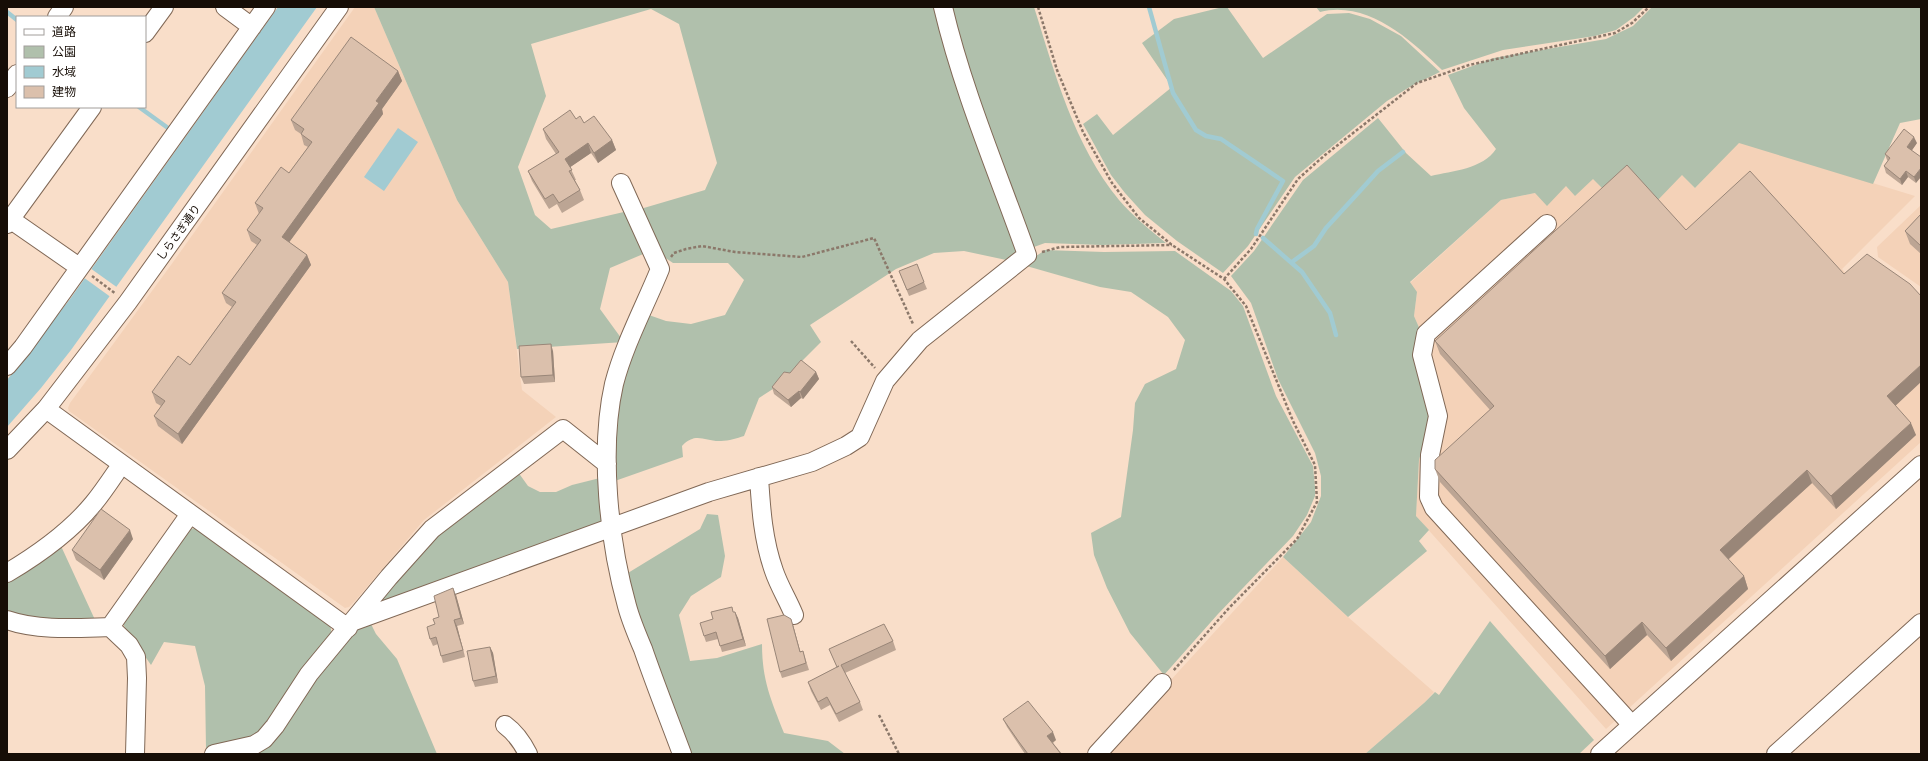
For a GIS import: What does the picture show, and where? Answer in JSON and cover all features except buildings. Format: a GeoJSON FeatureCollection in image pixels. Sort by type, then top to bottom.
{"type":"FeatureCollection","features":[{"type":"Feature","properties":{"kind":"street"},"geometry":{"type":"LineString","coordinates":[[58,16],[64,7]]}},
{"type":"Feature","properties":{"kind":"street"},"geometry":{"type":"LineString","coordinates":[[146,32],[164,7]]}},
{"type":"Feature","properties":{"kind":"street"},"geometry":{"type":"LineString","coordinates":[[225,7],[252,27]]}},
{"type":"Feature","properties":{"kind":"street"},"geometry":{"type":"LineString","coordinates":[[7,366],[83,270],[266,7]]}},
{"type":"Feature","properties":{"kind":"street","name":"しらさぎ通り"},"geometry":{"type":"LineString","coordinates":[[7,450],[46,409],[128,302],[339,7]]}},
{"type":"Feature","properties":{"kind":"street"},"geometry":{"type":"LineString","coordinates":[[351,624],[708,492],[812,462],[846,446],[860,437],[886,381],[920,340],[1027,255],[974,114],[949,34],[943,7]]}},
{"type":"Feature","properties":{"kind":"street"},"geometry":{"type":"LineString","coordinates":[[7,88],[16,75]]}},
{"type":"Feature","properties":{"kind":"street"},"geometry":{"type":"LineString","coordinates":[[83,270],[8,220],[91,108]]}},
{"type":"Feature","properties":{"kind":"street"},"geometry":{"type":"LineString","coordinates":[[622,183],[660,269],[619,366],[614,385],[609,413],[609,504],[620,576],[628,608],[682,754]]}},
{"type":"Feature","properties":{"kind":"street"},"geometry":{"type":"LineString","coordinates":[[1547,224],[1426,334],[1422,355],[1438,416],[1430,456],[1429,497],[1434,508],[1632,725]]}},
{"type":"Feature","properties":{"kind":"street"},"geometry":{"type":"LineString","coordinates":[[46,409],[190,514],[351,624]]}},
{"type":"Feature","properties":{"kind":"street"},"geometry":{"type":"LineString","coordinates":[[214,754],[254,745],[264,739],[309,674],[389,577],[432,529],[563,429],[608,464]]}},
{"type":"Feature","properties":{"kind":"street"},"geometry":{"type":"LineString","coordinates":[[7,573],[35,556],[65,532],[93,504],[121,465]]}},
{"type":"Feature","properties":{"kind":"street"},"geometry":{"type":"LineString","coordinates":[[1600,754],[1921,465]]}},
{"type":"Feature","properties":{"kind":"street"},"geometry":{"type":"LineString","coordinates":[[759,477],[761,512],[766,545],[774,572],[794,615]]}},
{"type":"Feature","properties":{"kind":"street"},"geometry":{"type":"LineString","coordinates":[[110,627],[190,514]]}},
{"type":"Feature","properties":{"kind":"street"},"geometry":{"type":"LineString","coordinates":[[7,620],[24,626],[77,628],[110,627],[129,645],[136,657],[137,678],[135,754]]}},
{"type":"Feature","properties":{"kind":"street"},"geometry":{"type":"LineString","coordinates":[[1776,754],[1921,623]]}},
{"type":"Feature","properties":{"kind":"street"},"geometry":{"type":"LineString","coordinates":[[1097,754],[1162,682]]}},
{"type":"Feature","properties":{"kind":"street"},"geometry":{"type":"LineString","coordinates":[[505,725],[518,736],[528,754]]}},
{"type":"Feature","properties":{"kind":"path"},"geometry":{"type":"LineString","coordinates":[[1038,7],[1057,70],[1083,132],[1108,177],[1139,218],[1172,245],[1224,279],[1246,306],[1293,421],[1315,465],[1318,502],[1297,539],[1229,608],[1162,682]]}},
{"type":"Feature","properties":{"kind":"path"},"geometry":{"type":"LineString","coordinates":[[1224,279],[1251,249],[1298,179],[1325,155],[1417,83],[1469,65],[1615,33],[1632,23],[1648,7]]}},
{"type":"Feature","properties":{"kind":"path"},"geometry":{"type":"LineString","coordinates":[[660,269],[674,253],[702,246],[736,252],[802,257],[874,238],[920,340]]}},
{"type":"Feature","properties":{"kind":"path"},"geometry":{"type":"LineString","coordinates":[[1027,255],[1060,248],[1172,245]]}},
{"type":"Feature","properties":{"kind":"path"},"geometry":{"type":"LineString","coordinates":[[83,270],[115,293]]}},
{"type":"Feature","properties":{"kind":"path"},"geometry":{"type":"LineString","coordinates":[[851,340],[886,381]]}},
{"type":"Feature","properties":{"kind":"path"},"geometry":{"type":"LineString","coordinates":[[879,715],[899,754]]}},
{"type":"Feature","properties":{"kind":"shaded area"},"geometry":{"type":"Polygon","coordinates":[[[355,7],[374,7],[457,200],[508,282],[522,390],[556,417],[424,520],[355,601],[349,607],[345,608],[69,411],[68,408],[70,403],[171,265],[355,7]]]}},
{"type":"Feature","properties":{"kind":"shaded area"},"geometry":{"type":"Polygon","coordinates":[[[1739,142],[1915,196],[1842,269],[1850,278],[1921,298],[1921,442],[1606,729],[1416,516],[1419,460],[1430,419],[1414,356],[1414,346],[1421,332],[1414,316],[1417,293],[1410,283],[1501,200],[1593,178],[1683,175],[1695,188],[1739,142]]]}},
{"type":"Feature","properties":{"kind":"shaded area"},"geometry":{"type":"Polygon","coordinates":[[[1921,205],[1921,287],[1878,257],[1877,247],[1921,205]]]}},
{"type":"Feature","properties":{"kind":"shaded area"},"geometry":{"type":"Polygon","coordinates":[[[1283,557],[1348,617],[1434,692],[1424,703],[1365,754],[1107,754],[1169,682],[1283,557]]]}},
{"type":"Feature","properties":{"kind":"green space"},"geometry":{"type":"Polygon","coordinates":[[[374,7],[941,7],[1020,252],[1011,261],[964,251],[934,253],[896,269],[810,325],[821,342],[776,387],[759,398],[744,436],[724,441],[701,438],[692,439],[682,446],[683,457],[612,482],[612,414],[646,314],[666,321],[691,324],[725,315],[744,280],[728,263],[673,263],[661,255],[637,210],[705,190],[717,163],[679,24],[651,9],[531,44],[546,96],[518,167],[535,215],[551,229],[628,211],[648,252],[610,268],[600,309],[624,342],[517,349],[508,282],[457,200],[374,7]]]}},
{"type":"Feature","properties":{"kind":"green space"},"geometry":{"type":"Polygon","coordinates":[[[948,7],[1034,7],[1058,83],[1078,132],[1090,156],[1103,179],[1119,200],[1166,243],[1102,245],[1045,243],[1034,247],[1028,243],[948,7]]]}},
{"type":"Feature","properties":{"kind":"green space"},"geometry":{"type":"Polygon","coordinates":[[[1227,7],[1263,58],[1327,14],[1349,13],[1370,19],[1401,36],[1440,72],[1413,85],[1387,101],[1295,177],[1248,246],[1223,273],[1177,241],[1145,215],[1111,175],[1083,124],[1097,114],[1113,135],[1172,87],[1142,43],[1174,19],[1227,7]]]}},
{"type":"Feature","properties":{"kind":"green space"},"geometry":{"type":"Polygon","coordinates":[[[1316,7],[1644,7],[1634,17],[1616,30],[1595,36],[1503,50],[1442,70],[1403,36],[1372,17],[1355,12],[1338,10],[1320,12],[1316,7]]]}},
{"type":"Feature","properties":{"kind":"green space"},"geometry":{"type":"Polygon","coordinates":[[[1652,7],[1921,7],[1921,119],[1900,123],[1873,184],[1739,143],[1695,188],[1682,175],[1655,203],[1610,196],[1593,179],[1575,196],[1566,186],[1547,206],[1535,193],[1501,200],[1410,282],[1417,292],[1414,316],[1421,332],[1414,346],[1414,356],[1430,419],[1419,460],[1416,516],[1429,530],[1419,541],[1427,551],[1348,617],[1283,557],[1311,522],[1321,496],[1321,476],[1315,453],[1278,379],[1251,303],[1231,276],[1254,251],[1303,180],[1378,118],[1406,153],[1431,176],[1457,171],[1475,165],[1490,156],[1496,149],[1464,108],[1448,75],[1494,58],[1606,39],[1633,26],[1652,7]]]}},
{"type":"Feature","properties":{"kind":"green space"},"geometry":{"type":"Polygon","coordinates":[[[1045,250],[1104,252],[1175,251],[1231,291],[1243,306],[1276,396],[1313,466],[1315,496],[1307,515],[1293,536],[1218,614],[1164,675],[1130,633],[1107,588],[1094,555],[1091,533],[1121,517],[1133,430],[1135,403],[1145,384],[1176,369],[1185,340],[1168,317],[1131,292],[1100,287],[1023,265],[1045,250]]]}},
{"type":"Feature","properties":{"kind":"green space"},"geometry":{"type":"Polygon","coordinates":[[[518,472],[528,486],[540,492],[556,492],[572,485],[604,477],[609,525],[374,611],[387,592],[438,535],[518,472]]]}},
{"type":"Feature","properties":{"kind":"green space"},"geometry":{"type":"Polygon","coordinates":[[[707,514],[718,515],[725,556],[721,577],[691,596],[679,615],[690,661],[717,658],[762,644],[762,657],[768,690],[784,733],[828,741],[845,754],[686,754],[623,576],[700,529],[707,514]]]}},
{"type":"Feature","properties":{"kind":"green space"},"geometry":{"type":"Polygon","coordinates":[[[197,528],[330,622],[332,637],[253,739],[206,749],[205,686],[195,646],[164,642],[151,665],[124,626],[124,620],[189,529],[197,528]]]}},
{"type":"Feature","properties":{"kind":"green space"},"geometry":{"type":"Polygon","coordinates":[[[61,546],[96,622],[27,619],[7,611],[7,582],[61,546]]]}},
{"type":"Feature","properties":{"kind":"green space"},"geometry":{"type":"Polygon","coordinates":[[[369,620],[376,634],[397,659],[437,754],[254,754],[262,751],[271,744],[286,724],[305,691],[324,666],[345,642],[369,620]]]}},
{"type":"Feature","properties":{"kind":"green space"},"geometry":{"type":"Polygon","coordinates":[[[1490,621],[1594,740],[1579,754],[1365,754],[1435,692],[1439,695],[1490,621]]]}},
{"type":"Feature","properties":{"kind":"water"},"geometry":{"type":"Polygon","coordinates":[[[278,7],[317,7],[71,350],[41,388],[7,427],[7,380],[70,299],[278,7]]]}},
{"type":"Feature","properties":{"kind":"water"},"geometry":{"type":"Polygon","coordinates":[[[398,128],[418,142],[384,191],[364,177],[398,128]]]}},
{"type":"Feature","properties":{"kind":"pier"},"geometry":{"type":"Polygon","coordinates":[[[90,268],[118,288],[112,298],[83,277],[90,268]]]}},
{"type":"Feature","properties":{"kind":"waterway"},"geometry":{"type":"LineString","coordinates":[[1149,7],[1173,93],[1196,130],[1206,136],[1221,139],[1283,181],[1257,229],[1256,234]]}},
{"type":"Feature","properties":{"kind":"waterway"},"geometry":{"type":"LineString","coordinates":[[7,12],[16,19]]}},
{"type":"Feature","properties":{"kind":"waterway"},"geometry":{"type":"LineString","coordinates":[[140,108],[168,128]]}},
{"type":"Feature","properties":{"kind":"waterway"},"geometry":{"type":"LineString","coordinates":[[1292,262],[1314,246],[1326,228],[1378,171],[1403,152]]}},
{"type":"Feature","properties":{"kind":"waterway"},"geometry":{"type":"LineString","coordinates":[[1263,238],[1302,272],[1330,313],[1336,335]]}}]}
